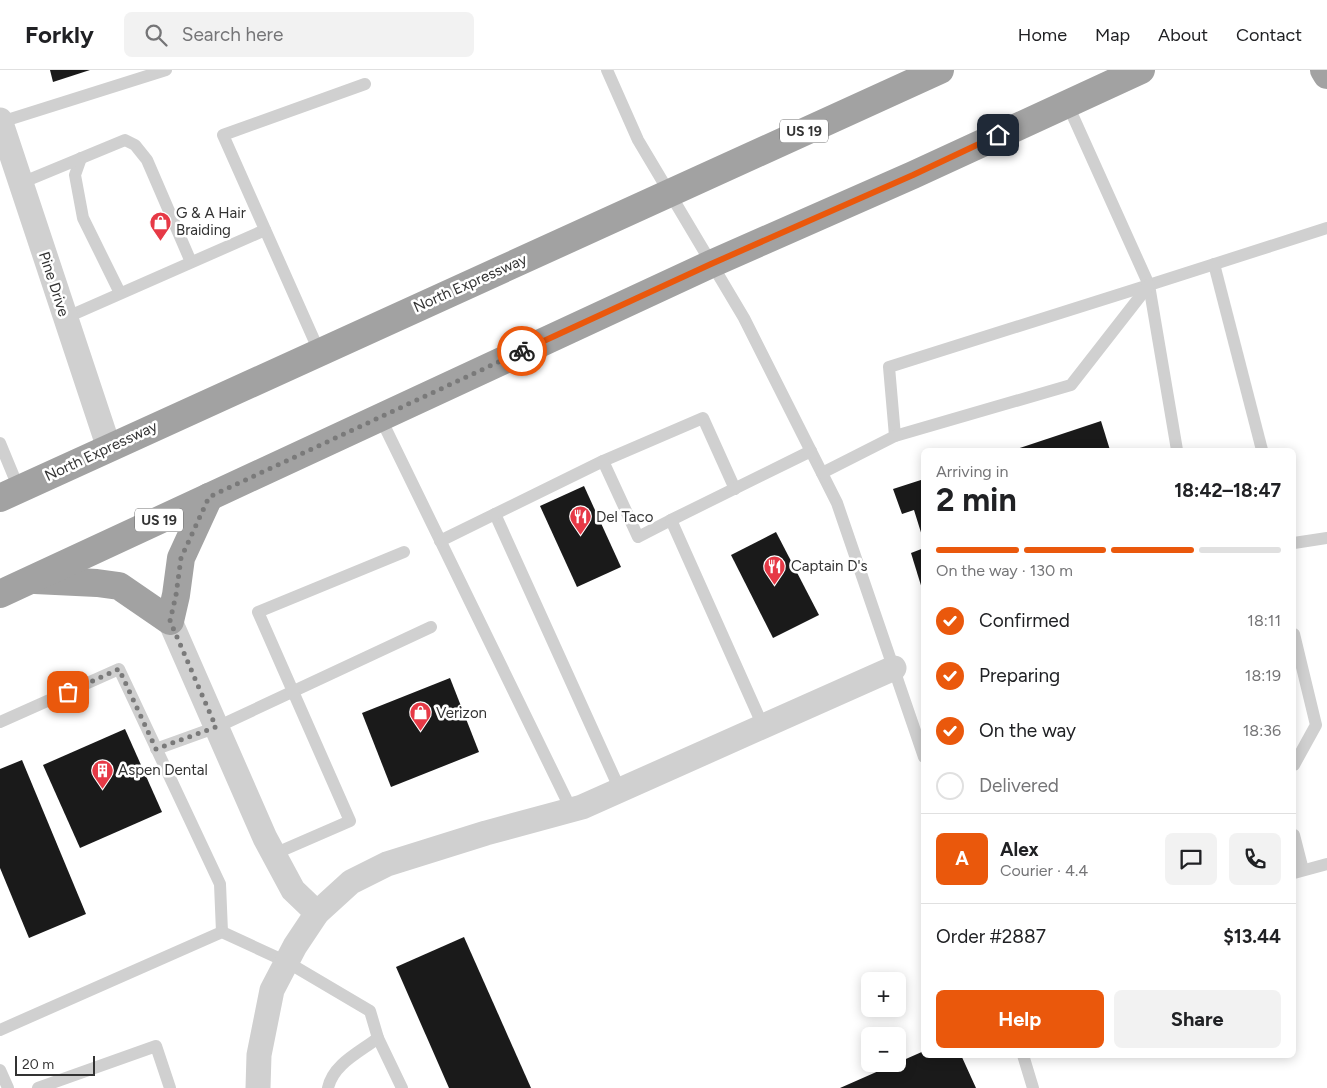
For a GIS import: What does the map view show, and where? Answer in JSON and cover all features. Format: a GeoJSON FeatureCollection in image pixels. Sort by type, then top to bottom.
{"type":"FeatureCollection","features":[{"type":"Feature","properties":{"kind":"highway","name":"North Expressway"},"geometry":{"type":"LineString","coordinates":[[10,493],[668,192],[940,70]]}},
{"type":"Feature","properties":{"kind":"highway","name":"US 19"},"geometry":{"type":"LineString","coordinates":[[0,594],[711,264],[913,175],[1141,70]]}},
{"type":"Feature","properties":{"kind":"highway"},"geometry":{"type":"LineString","coordinates":[[1324,70],[1327,75]]}},
{"type":"Feature","properties":{"kind":"highway"},"geometry":{"type":"LineString","coordinates":[[31,580],[119,586],[170,621],[181,558],[209,497]]}},
{"type":"Feature","properties":{"kind":"street","name":"Pine Drive"},"geometry":{"type":"LineString","coordinates":[[0,121],[109,448]]}},
{"type":"Feature","properties":{"kind":"street"},"geometry":{"type":"LineString","coordinates":[[170,621],[265,838],[293,890],[317,913]]}},
{"type":"Feature","properties":{"kind":"street"},"geometry":{"type":"LineString","coordinates":[[258,1088],[259,1055],[272,990],[317,913],[351,882],[387,864],[486,833],[582,807],[894,668]]}},
{"type":"Feature","properties":{"kind":"lane"},"geometry":{"type":"LineString","coordinates":[[0,121],[166,70]]}},
{"type":"Feature","properties":{"kind":"lane"},"geometry":{"type":"LineString","coordinates":[[607,70],[638,140],[744,318],[837,503],[921,748]]}},
{"type":"Feature","properties":{"kind":"lane"},"geometry":{"type":"LineString","coordinates":[[319,351],[224,135],[365,84]]}},
{"type":"Feature","properties":{"kind":"lane"},"geometry":{"type":"LineString","coordinates":[[1067,103],[1149,285],[1177,448]]}},
{"type":"Feature","properties":{"kind":"lane"},"geometry":{"type":"LineString","coordinates":[[21,183],[125,140],[135,145],[147,160],[191,262]]}},
{"type":"Feature","properties":{"kind":"lane"},"geometry":{"type":"LineString","coordinates":[[80,158],[75,175],[83,218],[120,294]]}},
{"type":"Feature","properties":{"kind":"lane"},"geometry":{"type":"LineString","coordinates":[[895,436],[889,367],[1327,228]]}},
{"type":"Feature","properties":{"kind":"lane"},"geometry":{"type":"LineString","coordinates":[[66,318],[265,230]]}},
{"type":"Feature","properties":{"kind":"lane"},"geometry":{"type":"LineString","coordinates":[[1214,264],[1261,448]]}},
{"type":"Feature","properties":{"kind":"lane"},"geometry":{"type":"LineString","coordinates":[[822,473],[895,436],[1071,385],[1149,285]]}},
{"type":"Feature","properties":{"kind":"lane"},"geometry":{"type":"LineString","coordinates":[[380,417],[572,810]]}},
{"type":"Feature","properties":{"kind":"lane"},"geometry":{"type":"LineString","coordinates":[[440,541],[603,460],[703,418],[734,489]]}},
{"type":"Feature","properties":{"kind":"lane"},"geometry":{"type":"LineString","coordinates":[[0,443],[10,493]]}},
{"type":"Feature","properties":{"kind":"lane"},"geometry":{"type":"LineString","coordinates":[[603,460],[638,537],[811,451]]}},
{"type":"Feature","properties":{"kind":"lane"},"geometry":{"type":"LineString","coordinates":[[495,514],[620,790]]}},
{"type":"Feature","properties":{"kind":"lane"},"geometry":{"type":"LineString","coordinates":[[671,520],[763,726]]}},
{"type":"Feature","properties":{"kind":"lane"},"geometry":{"type":"LineString","coordinates":[[1296,543],[1327,538]]}},
{"type":"Feature","properties":{"kind":"lane"},"geometry":{"type":"LineString","coordinates":[[274,854],[350,821],[258,612],[404,552]]}},
{"type":"Feature","properties":{"kind":"lane"},"geometry":{"type":"LineString","coordinates":[[156,749],[216,727],[431,627]]}},
{"type":"Feature","properties":{"kind":"lane"},"geometry":{"type":"LineString","coordinates":[[1296,642],[1316,725],[1296,762]]}},
{"type":"Feature","properties":{"kind":"lane"},"geometry":{"type":"LineString","coordinates":[[0,722],[119,669],[220,884],[222,932]]}},
{"type":"Feature","properties":{"kind":"lane"},"geometry":{"type":"LineString","coordinates":[[1296,854],[1298,872],[1327,864]]}},
{"type":"Feature","properties":{"kind":"lane"},"geometry":{"type":"LineString","coordinates":[[0,1030],[222,932],[287,962],[370,1011],[378,1038],[402,1088]]}},
{"type":"Feature","properties":{"kind":"lane"},"geometry":{"type":"LineString","coordinates":[[328,1088],[337,1068],[378,1038]]}},
{"type":"Feature","properties":{"kind":"lane"},"geometry":{"type":"LineString","coordinates":[[38,1088],[156,1046],[170,1088]]}},
{"type":"Feature","properties":{"kind":"lane"},"geometry":{"type":"LineString","coordinates":[[1024,1058],[1033,1088]]}},
{"type":"Feature","properties":{"kind":"lane"},"geometry":{"type":"LineString","coordinates":[[0,1070],[8,1088]]}},
{"type":"Feature","properties":{"kind":"building"},"geometry":{"type":"Polygon","coordinates":[[[50,70],[90,70],[53,82],[50,70]]]}},
{"type":"Feature","properties":{"kind":"building"},"geometry":{"type":"Polygon","coordinates":[[[1101,421],[1109,448],[1020,448],[1101,421]]]}},
{"type":"Feature","properties":{"kind":"building"},"geometry":{"type":"Polygon","coordinates":[[[921,480],[921,533],[914,510],[902,514],[893,489],[921,480]]]}},
{"type":"Feature","properties":{"kind":"building","name":"Del Taco"},"geometry":{"type":"Polygon","coordinates":[[[584,486],[621,567],[577,587],[540,506],[584,486]]]}},
{"type":"Feature","properties":{"kind":"building","name":"Captain D's"},"geometry":{"type":"Polygon","coordinates":[[[776,532],[819,615],[773,638],[731,555],[776,532]]]}},
{"type":"Feature","properties":{"kind":"building"},"geometry":{"type":"Polygon","coordinates":[[[921,549],[921,586],[911,553],[921,549]]]}},
{"type":"Feature","properties":{"kind":"building","name":"Verizon"},"geometry":{"type":"Polygon","coordinates":[[[450,678],[479,752],[391,787],[362,713],[450,678]]]}},
{"type":"Feature","properties":{"kind":"building","name":"Aspen Dental"},"geometry":{"type":"Polygon","coordinates":[[[125,729],[162,812],[80,848],[43,765],[125,729]]]}},
{"type":"Feature","properties":{"kind":"building"},"geometry":{"type":"Polygon","coordinates":[[[22,760],[86,914],[29,938],[0,868],[0,769],[22,760]]]}},
{"type":"Feature","properties":{"kind":"building"},"geometry":{"type":"Polygon","coordinates":[[[464,937],[531,1088],[449,1088],[396,967],[464,937]]]}},
{"type":"Feature","properties":{"kind":"building"},"geometry":{"type":"Polygon","coordinates":[[[921,1052],[921,1058],[962,1058],[976,1088],[840,1088],[876,1072],[906,1072],[906,1059],[921,1052]]]}},
{"type":"Feature","properties":{"kind":"way so far"},"geometry":{"type":"LineString","coordinates":[[68,692],[119,669],[156,749],[216,727],[170,621],[181,558],[209,497],[522,351]]}},
{"type":"Feature","properties":{"kind":"place","name":"G & A Hair Braiding"},"geometry":{"type":"Point","coordinates":[160,241]}},
{"type":"Feature","properties":{"kind":"place","name":"Del Taco"},"geometry":{"type":"Point","coordinates":[580,536]}},
{"type":"Feature","properties":{"kind":"place","name":"Captain D's"},"geometry":{"type":"Point","coordinates":[775,585]}},
{"type":"Feature","properties":{"kind":"place","name":"Verizon"},"geometry":{"type":"Point","coordinates":[420,732]}},
{"type":"Feature","properties":{"kind":"place","name":"Aspen Dental"},"geometry":{"type":"Point","coordinates":[102,789]}},
{"type":"Feature","properties":{"kind":"route"},"geometry":{"type":"LineString","coordinates":[[522,351],[998,135]]}}]}
